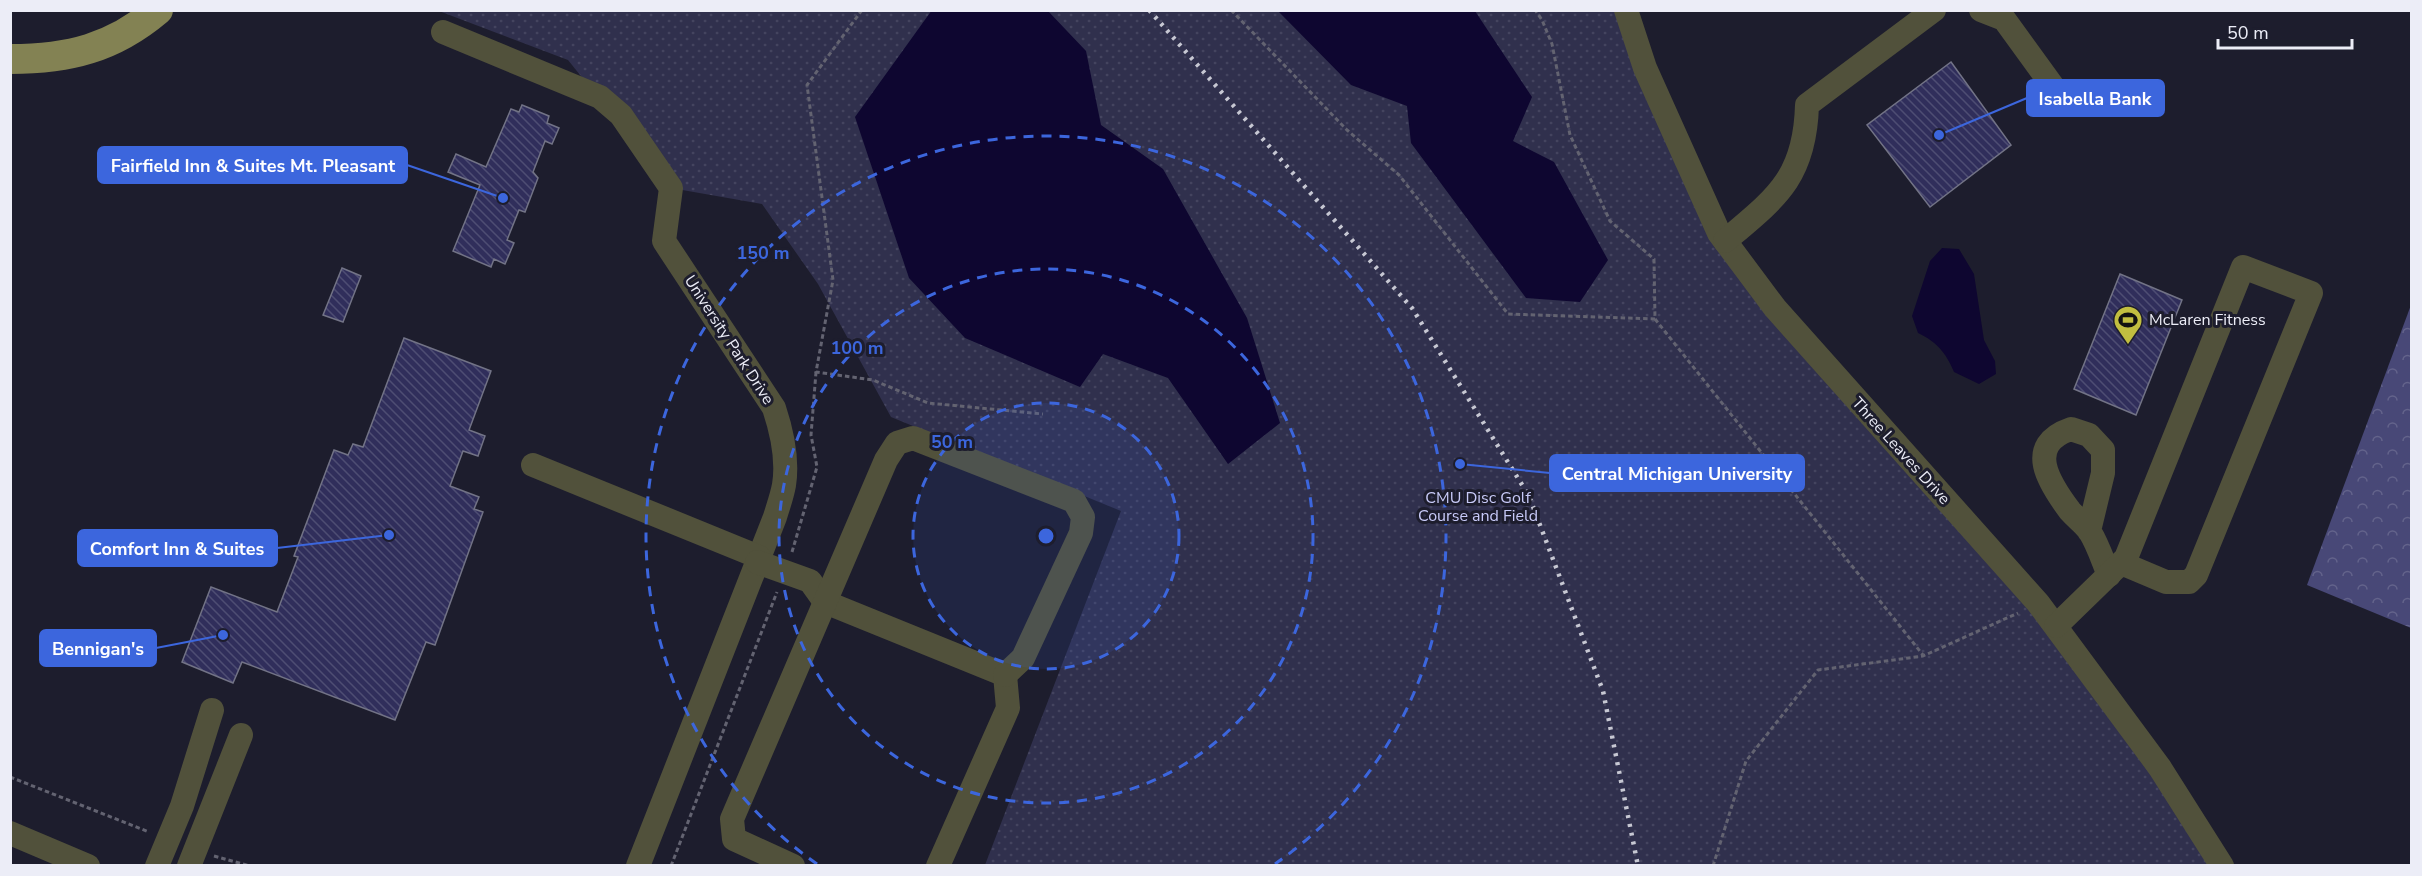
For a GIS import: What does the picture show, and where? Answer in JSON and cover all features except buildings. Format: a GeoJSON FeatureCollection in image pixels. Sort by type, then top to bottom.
{"type":"FeatureCollection","features":[{"type":"Feature","properties":{"kind":"main road"},"geometry":{"type":"LineString","coordinates":[[10,59],[70,55],[96,48],[117,38],[158,10]]}},
{"type":"Feature","properties":{"kind":"street","name":"Three Leaves Drive"},"geometry":{"type":"LineString","coordinates":[[1626,10],[1645,68],[1725,242],[1775,308],[2038,603],[2160,768],[2222,866]]}},
{"type":"Feature","properties":{"kind":"street"},"geometry":{"type":"LineString","coordinates":[[1725,242],[1782,189],[1794,170],[1807,105],[1934,10]]}},
{"type":"Feature","properties":{"kind":"street"},"geometry":{"type":"LineString","coordinates":[[1981,10],[2004,19],[2054,88]]}},
{"type":"Feature","properties":{"kind":"street","name":"University Park Drive"},"geometry":{"type":"LineString","coordinates":[[442,32],[600,97],[621,115],[671,188],[664,241],[774,408],[780,428],[785,464],[784,485],[758,559],[638,866]]}},
{"type":"Feature","properties":{"kind":"street"},"geometry":{"type":"LineString","coordinates":[[2056,626],[2115,569],[2126,558],[2243,267],[2312,293],[2196,575],[2189,582],[2166,582],[2115,569],[2089,531]]}},
{"type":"Feature","properties":{"kind":"street"},"geometry":{"type":"LineString","coordinates":[[793,866],[734,839],[732,819],[886,460],[897,443],[913,438],[1074,501],[1083,516],[1081,533],[1023,658],[1005,675]]}},
{"type":"Feature","properties":{"kind":"street"},"geometry":{"type":"LineString","coordinates":[[533,465],[758,559],[785,573],[810,581],[825,602],[1005,675]]}},
{"type":"Feature","properties":{"kind":"street"},"geometry":{"type":"LineString","coordinates":[[938,866],[1008,708],[1005,675]]}},
{"type":"Feature","properties":{"kind":"street"},"geometry":{"type":"LineString","coordinates":[[157,866],[182,806],[212,710]]}},
{"type":"Feature","properties":{"kind":"street"},"geometry":{"type":"LineString","coordinates":[[192,857],[241,735]]}},
{"type":"Feature","properties":{"kind":"street"},"geometry":{"type":"LineString","coordinates":[[10,832],[88,866]]}},
{"type":"Feature","properties":{"kind":"path"},"geometry":{"type":"LineString","coordinates":[[670,866],[785,573],[818,467],[811,435],[816,372],[833,280],[807,86],[862,10]]}},
{"type":"Feature","properties":{"kind":"path"},"geometry":{"type":"LineString","coordinates":[[1231,10],[1347,130],[1399,175],[1508,314],[1655,319]]}},
{"type":"Feature","properties":{"kind":"path"},"geometry":{"type":"LineString","coordinates":[[1535,10],[1552,44],[1570,135],[1610,221],[1654,259],[1655,319],[1923,656]]}},
{"type":"Feature","properties":{"kind":"path"},"geometry":{"type":"LineString","coordinates":[[816,372],[873,380],[928,403],[1043,414]]}},
{"type":"Feature","properties":{"kind":"path"},"geometry":{"type":"LineString","coordinates":[[1713,866],[1746,761],[1818,670],[1923,656],[2038,603]]}},
{"type":"Feature","properties":{"kind":"path"},"geometry":{"type":"LineString","coordinates":[[10,777],[168,840]]}},
{"type":"Feature","properties":{"kind":"path"},"geometry":{"type":"LineString","coordinates":[[192,857],[250,866]]}},
{"type":"Feature","properties":{"kind":"green space","name":"CMU Disc Golf Course and Field"},"geometry":{"type":"Polygon","coordinates":[[[439,11],[1626,11],[1719,233],[2038,603],[2222,865],[985,865],[1121,511],[891,417],[818,284],[762,204],[671,188],[568,60],[439,11]]]}},
{"type":"Feature","properties":{"kind":"green space"},"geometry":{"type":"Polygon","coordinates":[[[2411,305],[2411,628],[2307,585],[2411,305]]]}},
{"type":"Feature","properties":{"kind":"shaded area"},"geometry":{"type":"Polygon","coordinates":[[[932,10],[1048,11],[1086,51],[1101,125],[1163,169],[1247,318],[1280,423],[1228,464],[1168,378],[1103,354],[1080,387],[965,338],[909,278],[855,117],[932,10]]]}},
{"type":"Feature","properties":{"kind":"shaded area"},"geometry":{"type":"Polygon","coordinates":[[[1278,11],[1475,11],[1532,97],[1513,141],[1554,162],[1608,260],[1580,302],[1526,298],[1411,143],[1407,106],[1351,85],[1278,11]]]}},
{"type":"Feature","properties":{"kind":"shaded area"},"geometry":{"type":"Polygon","coordinates":[[[1942,248],[1959,249],[1974,274],[1984,340],[1995,361],[1996,374],[1979,384],[1954,372],[1940,349],[1931,340],[1918,333],[1912,316],[1930,261],[1942,248]]]}},
{"type":"Feature","properties":{"kind":"railway"},"geometry":{"type":"LineString","coordinates":[[1149,10],[1412,308],[1529,496],[1603,691],[1638,866]]}},
{"type":"Feature","properties":{"kind":"place","name":"Isabella Bank"},"geometry":{"type":"Point","coordinates":[1939,135]}},
{"type":"Feature","properties":{"kind":"place","name":"Fairfield Inn & Suites Mt. Pleasant"},"geometry":{"type":"Point","coordinates":[503,198]}},
{"type":"Feature","properties":{"kind":"place","name":"McLaren Fitness"},"geometry":{"type":"Point","coordinates":[2128,346]}},
{"type":"Feature","properties":{"kind":"place","name":"Central Michigan University"},"geometry":{"type":"Point","coordinates":[1460,464]}},
{"type":"Feature","properties":{"kind":"place","name":"Comfort Inn & Suites"},"geometry":{"type":"Point","coordinates":[389,535]}},
{"type":"Feature","properties":{"kind":"place","name":"Bennigan's"},"geometry":{"type":"Point","coordinates":[223,635]}}]}
